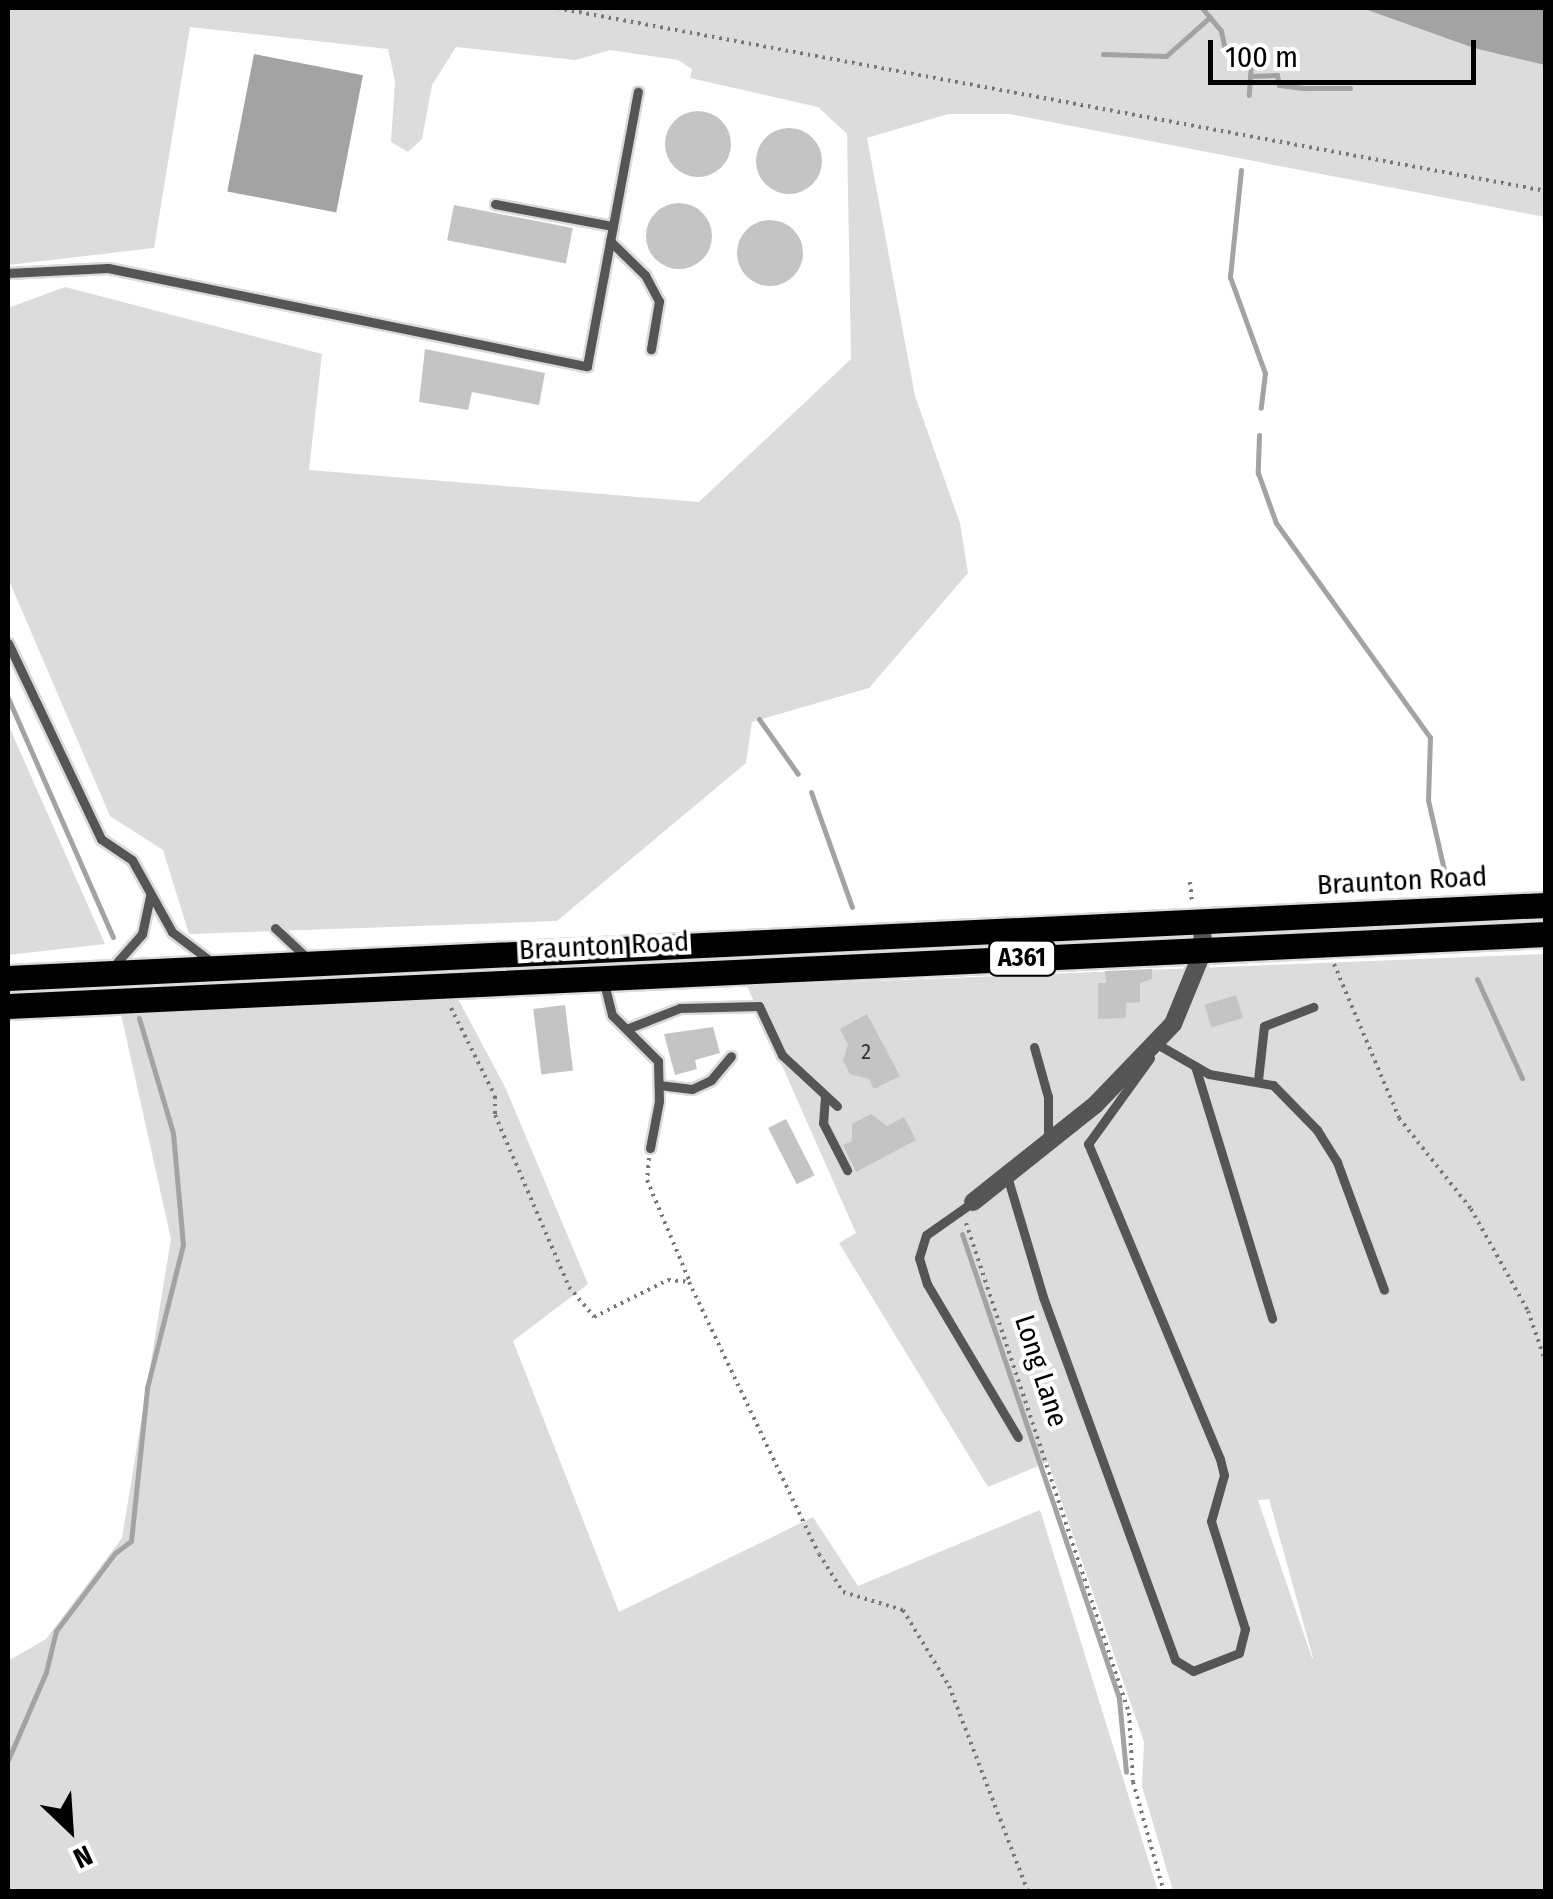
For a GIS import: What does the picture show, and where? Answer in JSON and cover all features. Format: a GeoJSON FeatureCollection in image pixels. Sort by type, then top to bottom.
{"type":"FeatureCollection","features":[{"type":"Feature","properties":{"kind":"main road","name":"Braunton Road"},"geometry":{"type":"LineString","coordinates":[[8,978],[110,970],[1546,904]]}},
{"type":"Feature","properties":{"kind":"main road","name":"Braunton Road"},"geometry":{"type":"LineString","coordinates":[[8,1006],[1546,934]]}},
{"type":"Feature","properties":{"kind":"street"},"geometry":{"type":"LineString","coordinates":[[973,1202],[1095,1105],[1159,1040],[1184,1004],[1203,951],[1202,920]]}},
{"type":"Feature","properties":{"kind":"lane"},"geometry":{"type":"LineString","coordinates":[[8,274],[108,268],[588,366],[638,92]]}},
{"type":"Feature","properties":{"kind":"lane"},"geometry":{"type":"LineString","coordinates":[[496,204],[614,226]]}},
{"type":"Feature","properties":{"kind":"lane"},"geometry":{"type":"LineString","coordinates":[[610,241],[645,275],[659,301],[651,349]]}},
{"type":"Feature","properties":{"kind":"lane"},"geometry":{"type":"LineString","coordinates":[[8,643],[101,838],[132,860],[172,932],[215,965]]}},
{"type":"Feature","properties":{"kind":"lane"},"geometry":{"type":"LineString","coordinates":[[110,970],[142,934],[150,894]]}},
{"type":"Feature","properties":{"kind":"lane"},"geometry":{"type":"LineString","coordinates":[[276,928],[290,949],[318,962]]}},
{"type":"Feature","properties":{"kind":"lane"},"geometry":{"type":"LineString","coordinates":[[602,976],[612,1016],[629,1028],[658,1061],[659,1085],[650,1148]]}},
{"type":"Feature","properties":{"kind":"lane"},"geometry":{"type":"LineString","coordinates":[[629,1028],[672,1010],[759,1006],[782,1055],[836,1106]]}},
{"type":"Feature","properties":{"kind":"lane"},"geometry":{"type":"LineString","coordinates":[[1258,1080],[1264,1026],[1312,1007]]}},
{"type":"Feature","properties":{"kind":"lane"},"geometry":{"type":"LineString","coordinates":[[1006,1174],[1043,1297],[1175,1660],[1193,1671],[1239,1653],[1245,1629],[1211,1522],[1224,1475],[1088,1144],[1130,1093],[1159,1040],[1195,1066],[1273,1084],[1318,1130],[1338,1162],[1384,1290]]}},
{"type":"Feature","properties":{"kind":"lane"},"geometry":{"type":"LineString","coordinates":[[1034,1047],[1048,1097],[1048,1139]]}},
{"type":"Feature","properties":{"kind":"lane"},"geometry":{"type":"LineString","coordinates":[[659,1085],[692,1089],[712,1080],[731,1056]]}},
{"type":"Feature","properties":{"kind":"lane"},"geometry":{"type":"LineString","coordinates":[[1195,1066],[1272,1318]]}},
{"type":"Feature","properties":{"kind":"lane"},"geometry":{"type":"LineString","coordinates":[[825,1096],[823,1122],[847,1170]]}},
{"type":"Feature","properties":{"kind":"lane"},"geometry":{"type":"LineString","coordinates":[[973,1202],[926,1235],[919,1258],[927,1284],[1018,1437]]}},
{"type":"Feature","properties":{"kind":"path"},"geometry":{"type":"LineString","coordinates":[[557,8],[1546,191]]}},
{"type":"Feature","properties":{"kind":"path"},"geometry":{"type":"LineString","coordinates":[[1327,945],[1399,1118],[1471,1209],[1536,1334],[1546,1362]]}},
{"type":"Feature","properties":{"kind":"path"},"geometry":{"type":"LineString","coordinates":[[450,1008],[494,1096],[495,1115],[569,1287],[594,1316],[668,1280],[690,1282]]}},
{"type":"Feature","properties":{"kind":"path"},"geometry":{"type":"LineString","coordinates":[[650,1148],[647,1180],[690,1282],[818,1554],[843,1592],[903,1610],[948,1686],[1028,1892]]}},
{"type":"Feature","properties":{"kind":"path","name":"Long Lane"},"geometry":{"type":"LineString","coordinates":[[973,1202],[965,1230],[1129,1713],[1133,1782],[1164,1892]]}},
{"type":"Feature","properties":{"kind":"path"},"geometry":{"type":"LineString","coordinates":[[1536,1334],[1546,1334]]}},
{"type":"Feature","properties":{"kind":"shaded area"},"geometry":{"type":"Polygon","coordinates":[[[8,8],[1545,8],[1545,217],[1009,114],[948,114],[867,138],[915,396],[960,523],[968,573],[869,688],[752,722],[746,763],[557,921],[189,934],[163,850],[110,816],[8,578],[8,308],[65,287],[322,354],[309,470],[699,502],[851,359],[847,134],[818,107],[690,78],[692,69],[678,60],[610,50],[576,60],[456,47],[432,85],[422,139],[408,152],[391,142],[395,81],[388,49],[190,27],[154,248],[8,265],[8,8]]]}},
{"type":"Feature","properties":{"kind":"shaded area"},"geometry":{"type":"Polygon","coordinates":[[[1362,8],[1545,8],[1545,65],[1474,48],[1362,8]]]}},
{"type":"Feature","properties":{"kind":"shaded area"},"geometry":{"type":"Polygon","coordinates":[[[254,54],[363,75],[336,213],[227,191],[254,54]]]}},
{"type":"Feature","properties":{"kind":"shaded area"},"geometry":{"type":"Polygon","coordinates":[[[8,724],[105,944],[8,955],[8,724]]]}},
{"type":"Feature","properties":{"kind":"shaded area"},"geometry":{"type":"Polygon","coordinates":[[[1545,954],[1545,1891],[1173,1891],[1142,1786],[1144,1742],[1048,1462],[988,1487],[839,1243],[856,1233],[747,986],[1545,954]],[[1269,1499],[1258,1500],[1312,1658],[1269,1499]]]}},
{"type":"Feature","properties":{"kind":"shaded area"},"geometry":{"type":"Polygon","coordinates":[[[455,993],[505,1087],[588,1284],[513,1341],[619,1612],[813,1517],[858,1586],[1040,1510],[1158,1891],[8,1891],[8,1661],[46,1639],[122,1538],[171,1239],[121,1014],[455,993]]]}},
{"type":"Feature","properties":{"kind":"building"},"geometry":{"type":"Polygon","coordinates":[[[698,111],[711,113],[721,121],[729,131],[729,157],[721,167],[711,175],[698,177],[685,175],[675,167],[667,157],[665,144],[667,131],[675,121],[685,113],[698,111]]]}},
{"type":"Feature","properties":{"kind":"building"},"geometry":{"type":"Polygon","coordinates":[[[789,128],[802,130],[812,138],[820,148],[820,174],[812,184],[802,192],[789,194],[776,192],[766,184],[758,174],[756,161],[758,148],[766,138],[776,130],[789,128]]]}},
{"type":"Feature","properties":{"kind":"building"},"geometry":{"type":"Polygon","coordinates":[[[679,203],[692,205],[702,213],[710,223],[710,249],[702,259],[692,267],[679,269],[666,267],[656,259],[648,249],[646,236],[648,223],[656,213],[666,205],[679,203]]]}},
{"type":"Feature","properties":{"kind":"building"},"geometry":{"type":"Polygon","coordinates":[[[454,205],[573,228],[566,263],[447,240],[454,205]]]}},
{"type":"Feature","properties":{"kind":"building"},"geometry":{"type":"Polygon","coordinates":[[[770,220],[793,230],[803,253],[793,276],[770,286],[747,276],[737,253],[747,230],[770,220]]]}},
{"type":"Feature","properties":{"kind":"building"},"geometry":{"type":"Polygon","coordinates":[[[425,349],[545,373],[539,405],[472,392],[468,410],[419,402],[425,349]]]}},
{"type":"Feature","properties":{"kind":"building"},"geometry":{"type":"Polygon","coordinates":[[[1152,969],[1152,979],[1140,983],[1140,1002],[1126,1003],[1126,1018],[1098,1019],[1098,983],[1106,983],[1105,971],[1152,969]]]}},
{"type":"Feature","properties":{"kind":"building"},"geometry":{"type":"Polygon","coordinates":[[[1236,995],[1243,1018],[1211,1028],[1204,1005],[1236,995]]]}},
{"type":"Feature","properties":{"kind":"building"},"geometry":{"type":"Polygon","coordinates":[[[565,1005],[573,1071],[541,1074],[533,1009],[565,1005]]]}},
{"type":"Feature","properties":{"kind":"building"},"geometry":{"type":"Polygon","coordinates":[[[867,1014],[900,1076],[874,1089],[869,1079],[850,1074],[843,1060],[848,1045],[840,1029],[867,1014]]]}},
{"type":"Feature","properties":{"kind":"building"},"geometry":{"type":"Polygon","coordinates":[[[713,1027],[720,1053],[695,1060],[697,1069],[675,1075],[664,1034],[713,1027]]]}},
{"type":"Feature","properties":{"kind":"building"},"geometry":{"type":"Polygon","coordinates":[[[871,1114],[887,1126],[904,1117],[916,1140],[856,1172],[843,1145],[852,1141],[852,1124],[871,1114]]]}},
{"type":"Feature","properties":{"kind":"building"},"geometry":{"type":"Polygon","coordinates":[[[786,1119],[815,1175],[797,1184],[768,1128],[786,1119]]]}},
{"type":"Feature","properties":{"kind":"waterway"},"geometry":{"type":"LineString","coordinates":[[1202,8],[1221,31],[1226,54],[1251,63],[1249,95]]}},
{"type":"Feature","properties":{"kind":"waterway"},"geometry":{"type":"LineString","coordinates":[[1103,54],[1166,56],[1210,17]]}},
{"type":"Feature","properties":{"kind":"waterway"},"geometry":{"type":"LineString","coordinates":[[1250,76],[1277,75],[1279,85],[1350,88]]}},
{"type":"Feature","properties":{"kind":"waterway"},"geometry":{"type":"LineString","coordinates":[[1241,170],[1230,277],[1265,373],[1261,408]]}},
{"type":"Feature","properties":{"kind":"waterway"},"geometry":{"type":"LineString","coordinates":[[1259,435],[1258,473],[1276,523],[1430,737],[1428,800],[1444,870]]}},
{"type":"Feature","properties":{"kind":"waterway"},"geometry":{"type":"LineString","coordinates":[[8,698],[113,937]]}},
{"type":"Feature","properties":{"kind":"waterway"},"geometry":{"type":"LineString","coordinates":[[759,719],[798,774]]}},
{"type":"Feature","properties":{"kind":"waterway"},"geometry":{"type":"LineString","coordinates":[[811,792],[852,907]]}},
{"type":"Feature","properties":{"kind":"waterway"},"geometry":{"type":"LineString","coordinates":[[1477,979],[1522,1078]]}},
{"type":"Feature","properties":{"kind":"waterway"},"geometry":{"type":"LineString","coordinates":[[8,1760],[46,1672],[56,1631],[115,1553],[131,1541],[147,1388],[183,1245],[173,1133],[139,1018]]}},
{"type":"Feature","properties":{"kind":"waterway"},"geometry":{"type":"LineString","coordinates":[[962,1234],[1119,1699],[1126,1772]]}}]}
